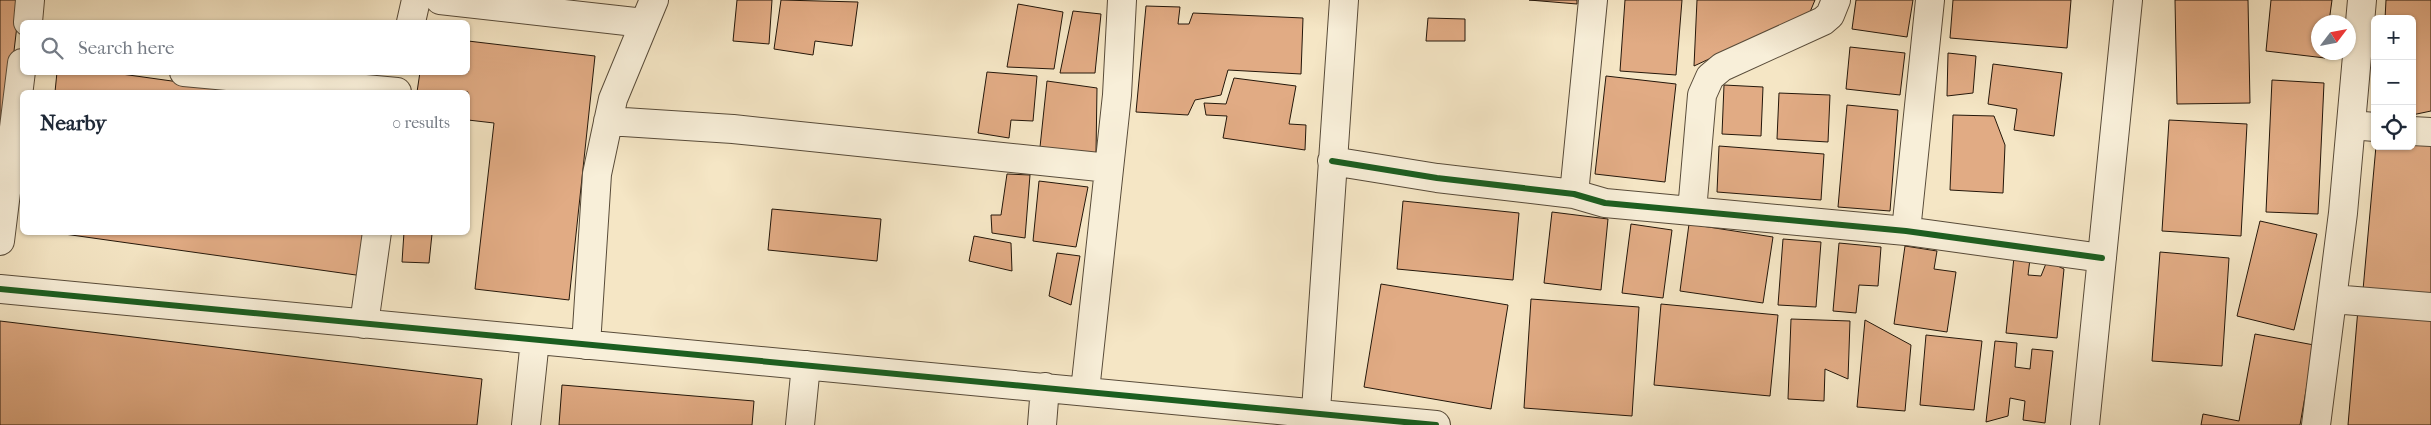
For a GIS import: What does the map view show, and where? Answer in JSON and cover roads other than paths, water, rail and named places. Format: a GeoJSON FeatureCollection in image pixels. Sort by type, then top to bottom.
{"type":"FeatureCollection","features":[{"type":"Feature","properties":{"kind":"street"},"geometry":{"type":"LineString","coordinates":[[28,20],[30,0]]}},
{"type":"Feature","properties":{"kind":"street"},"geometry":{"type":"LineString","coordinates":[[411,20],[416,0]]}},
{"type":"Feature","properties":{"kind":"street"},"geometry":{"type":"LineString","coordinates":[[440,0],[649,12],[613,100],[597,174],[586,344]]}},
{"type":"Feature","properties":{"kind":"street"},"geometry":{"type":"LineString","coordinates":[[1085,392],[1117,95],[1122,0]]}},
{"type":"Feature","properties":{"kind":"street"},"geometry":{"type":"LineString","coordinates":[[1316,419],[1344,0]]}},
{"type":"Feature","properties":{"kind":"street"},"geometry":{"type":"LineString","coordinates":[[1574,194],[1593,0]]}},
{"type":"Feature","properties":{"kind":"street"},"geometry":{"type":"LineString","coordinates":[[1692,211],[1702,95],[1710,76],[1722,67],[1823,21],[1830,14],[1836,0]]}},
{"type":"Feature","properties":{"kind":"street"},"geometry":{"type":"LineString","coordinates":[[1906,231],[1930,0]]}},
{"type":"Feature","properties":{"kind":"street"},"geometry":{"type":"LineString","coordinates":[[2085,425],[2128,0]]}},
{"type":"Feature","properties":{"kind":"street"},"geometry":{"type":"LineString","coordinates":[[2316,425],[2332,299],[2363,126],[2362,0]]}},
{"type":"Feature","properties":{"kind":"street"},"geometry":{"type":"LineString","coordinates":[[0,241],[20,75]]}},
{"type":"Feature","properties":{"kind":"street"},"geometry":{"type":"LineString","coordinates":[[230,75],[398,86]]}},
{"type":"Feature","properties":{"kind":"street"},"geometry":{"type":"LineString","coordinates":[[608,121],[733,129],[1109,168]]}},
{"type":"Feature","properties":{"kind":"street"},"geometry":{"type":"LineString","coordinates":[[2416,130],[2431,132]]}},
{"type":"Feature","properties":{"kind":"street"},"geometry":{"type":"LineString","coordinates":[[1332,161],[1437,178],[1574,194],[1605,203],[1906,231],[2102,258]]}},
{"type":"Feature","properties":{"kind":"street"},"geometry":{"type":"LineString","coordinates":[[364,324],[377,235]]}},
{"type":"Feature","properties":{"kind":"street"},"geometry":{"type":"LineString","coordinates":[[0,289],[1045,388],[1316,419],[1436,425]]}},
{"type":"Feature","properties":{"kind":"street"},"geometry":{"type":"LineString","coordinates":[[2332,299],[2431,307]]}},
{"type":"Feature","properties":{"kind":"street"},"geometry":{"type":"LineString","coordinates":[[526,425],[535,340]]}},
{"type":"Feature","properties":{"kind":"street"},"geometry":{"type":"LineString","coordinates":[[800,425],[806,365]]}},
{"type":"Feature","properties":{"kind":"street"},"geometry":{"type":"LineString","coordinates":[[1042,425],[1045,388]]}}]}
